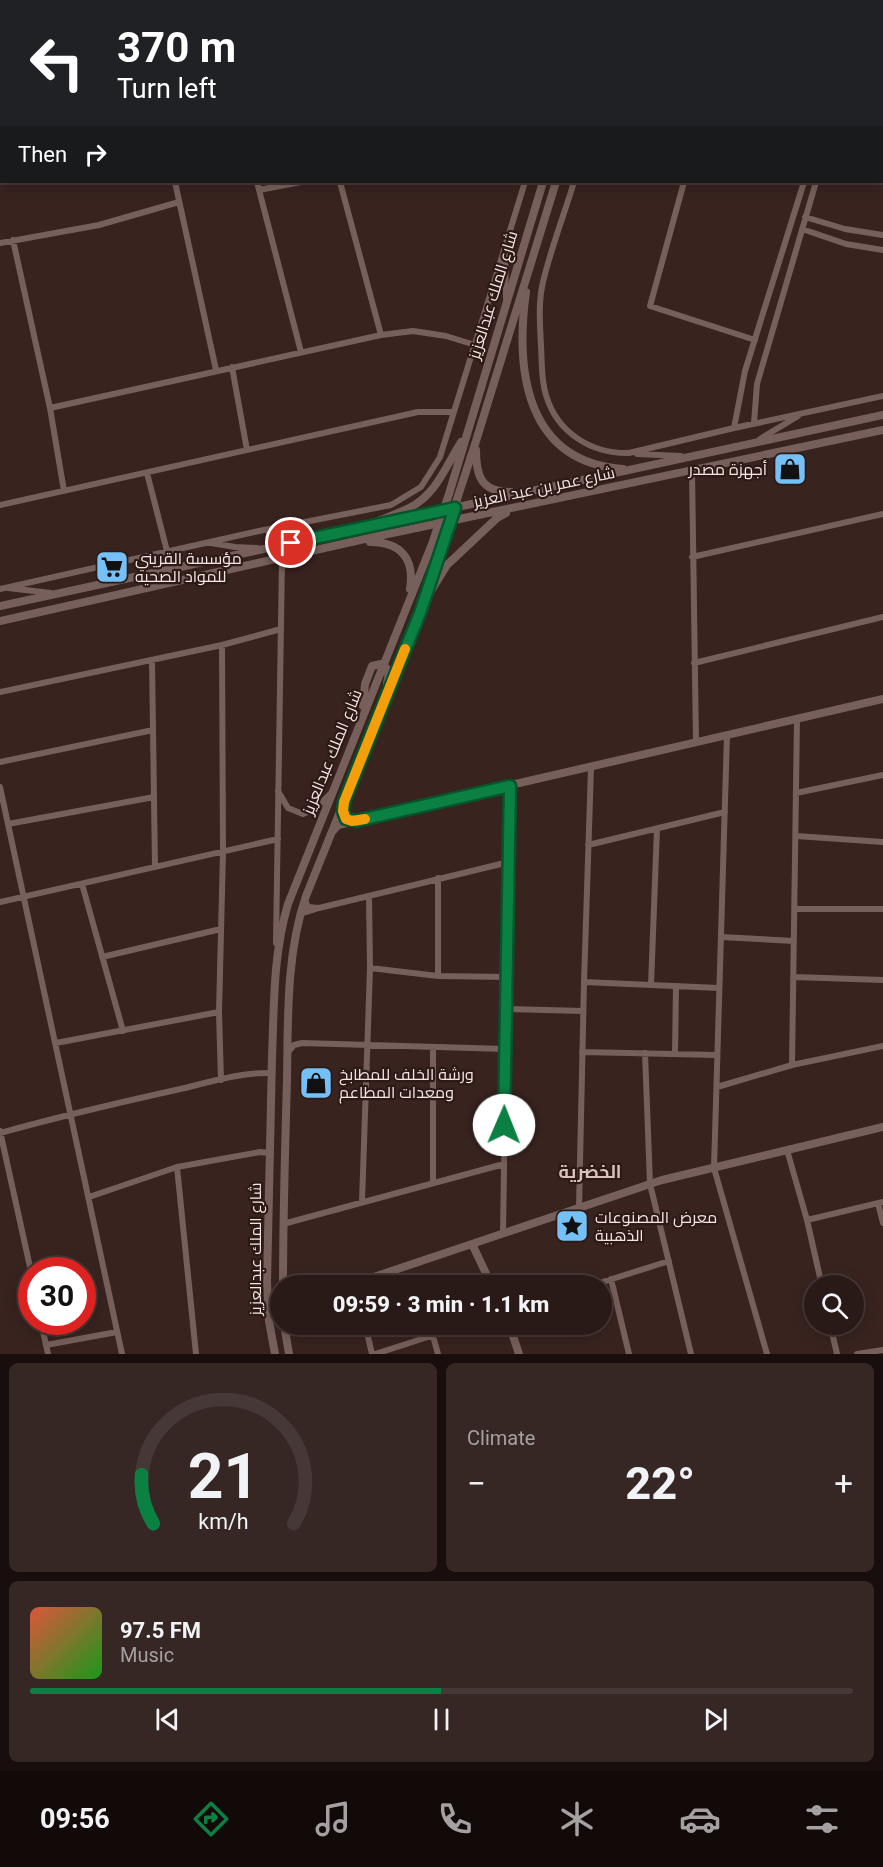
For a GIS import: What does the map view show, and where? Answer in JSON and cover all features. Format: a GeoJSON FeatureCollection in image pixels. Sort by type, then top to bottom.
{"type":"FeatureCollection","features":[{"type":"Feature","properties":{"kind":"street"},"geometry":{"type":"LineString","coordinates":[[175,183],[216,370]]}},
{"type":"Feature","properties":{"kind":"street"},"geometry":{"type":"LineString","coordinates":[[257,183],[301,352]]}},
{"type":"Feature","properties":{"kind":"street"},"geometry":{"type":"LineString","coordinates":[[259,190],[295,183]]}},
{"type":"Feature","properties":{"kind":"street"},"geometry":{"type":"LineString","coordinates":[[340,183],[381,335]]}},
{"type":"Feature","properties":{"kind":"street"},"geometry":{"type":"LineString","coordinates":[[3,588],[207,542],[391,505],[421,487],[440,457],[525,183]]}},
{"type":"Feature","properties":{"kind":"street","name":"شارع الملك عبدالعزيز"},"geometry":{"type":"LineString","coordinates":[[275,1354],[269,1321],[267,1282],[274,1014],[276,962],[280,935],[288,904],[443,511],[543,183]]}},
{"type":"Feature","properties":{"kind":"street","name":"شارع الملك عبدالعزيز"},"geometry":{"type":"LineString","coordinates":[[283,1275],[287,1054],[292,956],[300,914],[420,613],[451,522],[556,183]]}},
{"type":"Feature","properties":{"kind":"street"},"geometry":{"type":"LineString","coordinates":[[574,183],[540,298],[543,382],[554,415],[576,438],[596,449],[617,454],[694,456]]}},
{"type":"Feature","properties":{"kind":"street"},"geometry":{"type":"LineString","coordinates":[[684,183],[650,306],[755,340]]}},
{"type":"Feature","properties":{"kind":"street"},"geometry":{"type":"LineString","coordinates":[[734,428],[746,371],[804,183]]}},
{"type":"Feature","properties":{"kind":"street"},"geometry":{"type":"LineString","coordinates":[[754,423],[757,384],[816,183]]}},
{"type":"Feature","properties":{"kind":"street"},"geometry":{"type":"LineString","coordinates":[[0,243],[99,225],[179,202]]}},
{"type":"Feature","properties":{"kind":"street"},"geometry":{"type":"LineString","coordinates":[[805,217],[845,230],[883,236]]}},
{"type":"Feature","properties":{"kind":"street"},"geometry":{"type":"LineString","coordinates":[[802,229],[846,244],[883,250]]}},
{"type":"Feature","properties":{"kind":"street"},"geometry":{"type":"LineString","coordinates":[[12,240],[50,408],[64,491]]}},
{"type":"Feature","properties":{"kind":"street"},"geometry":{"type":"LineString","coordinates":[[505,245],[506,305]]}},
{"type":"Feature","properties":{"kind":"street"},"geometry":{"type":"LineString","coordinates":[[529,268],[523,336],[527,385],[536,415],[552,438],[573,456],[600,467],[633,470]]}},
{"type":"Feature","properties":{"kind":"street"},"geometry":{"type":"LineString","coordinates":[[50,408],[381,335],[413,331],[446,336],[475,345]]}},
{"type":"Feature","properties":{"kind":"street"},"geometry":{"type":"LineString","coordinates":[[232,367],[247,450]]}},
{"type":"Feature","properties":{"kind":"street"},"geometry":{"type":"LineString","coordinates":[[629,453],[754,423],[883,396]]}},
{"type":"Feature","properties":{"kind":"street"},"geometry":{"type":"LineString","coordinates":[[0,505],[418,412],[453,412]]}},
{"type":"Feature","properties":{"kind":"street"},"geometry":{"type":"LineString","coordinates":[[754,443],[801,414]]}},
{"type":"Feature","properties":{"kind":"street","name":"شارع عمر بن عبد العزيز"},"geometry":{"type":"LineString","coordinates":[[0,606],[883,415]]}},
{"type":"Feature","properties":{"kind":"street","name":"شارع عمر بن عبد العزيز"},"geometry":{"type":"LineString","coordinates":[[0,621],[438,524],[883,430]]}},
{"type":"Feature","properties":{"kind":"street"},"geometry":{"type":"LineString","coordinates":[[356,530],[411,508],[428,495],[440,480],[467,431]]}},
{"type":"Feature","properties":{"kind":"street"},"geometry":{"type":"LineString","coordinates":[[476,441],[477,472],[482,482],[490,489],[500,492],[526,492]]}},
{"type":"Feature","properties":{"kind":"street"},"geometry":{"type":"LineString","coordinates":[[696,742],[692,470],[694,462],[735,447]]}},
{"type":"Feature","properties":{"kind":"street"},"geometry":{"type":"LineString","coordinates":[[147,472],[167,551]]}},
{"type":"Feature","properties":{"kind":"street"},"geometry":{"type":"LineString","coordinates":[[420,613],[439,575],[447,565],[497,518],[515,508]]}},
{"type":"Feature","properties":{"kind":"street"},"geometry":{"type":"LineString","coordinates":[[692,557],[883,514]]}},
{"type":"Feature","properties":{"kind":"street"},"geometry":{"type":"LineString","coordinates":[[207,542],[235,547],[270,548]]}},
{"type":"Feature","properties":{"kind":"street"},"geometry":{"type":"LineString","coordinates":[[361,542],[387,544],[405,555],[412,576],[407,603]]}},
{"type":"Feature","properties":{"kind":"street"},"geometry":{"type":"LineString","coordinates":[[276,962],[282,559]]}},
{"type":"Feature","properties":{"kind":"street"},"geometry":{"type":"LineString","coordinates":[[3,588],[58,594]]}},
{"type":"Feature","properties":{"kind":"street"},"geometry":{"type":"LineString","coordinates":[[694,663],[883,616]]}},
{"type":"Feature","properties":{"kind":"street"},"geometry":{"type":"LineString","coordinates":[[0,692],[222,645],[281,629]]}},
{"type":"Feature","properties":{"kind":"street"},"geometry":{"type":"LineString","coordinates":[[221,1080],[219,1012],[223,852],[222,645]]}},
{"type":"Feature","properties":{"kind":"street"},"geometry":{"type":"LineString","coordinates":[[152,660],[155,867]]}},
{"type":"Feature","properties":{"kind":"street"},"geometry":{"type":"LineString","coordinates":[[360,763],[367,733],[388,678],[387,668],[383,665]]}},
{"type":"Feature","properties":{"kind":"street"},"geometry":{"type":"LineString","coordinates":[[332,831],[338,825],[883,699]]}},
{"type":"Feature","properties":{"kind":"street"},"geometry":{"type":"LineString","coordinates":[[792,1065],[797,718]]}},
{"type":"Feature","properties":{"kind":"street"},"geometry":{"type":"LineString","coordinates":[[0,762],[153,730]]}},
{"type":"Feature","properties":{"kind":"street"},"geometry":{"type":"LineString","coordinates":[[727,735],[714,1167],[767,1354]]}},
{"type":"Feature","properties":{"kind":"street"},"geometry":{"type":"LineString","coordinates":[[579,1208],[591,768]]}},
{"type":"Feature","properties":{"kind":"street"},"geometry":{"type":"LineString","coordinates":[[796,794],[883,775]]}},
{"type":"Feature","properties":{"kind":"street"},"geometry":{"type":"LineString","coordinates":[[503,1233],[510,786]]}},
{"type":"Feature","properties":{"kind":"street"},"geometry":{"type":"LineString","coordinates":[[0,787],[122,1354]]}},
{"type":"Feature","properties":{"kind":"street"},"geometry":{"type":"LineString","coordinates":[[278,790],[288,808],[303,814],[315,809],[333,790]]}},
{"type":"Feature","properties":{"kind":"street"},"geometry":{"type":"LineString","coordinates":[[8,824],[154,797]]}},
{"type":"Feature","properties":{"kind":"street"},"geometry":{"type":"LineString","coordinates":[[344,802],[344,817],[350,821],[356,821]]}},
{"type":"Feature","properties":{"kind":"street"},"geometry":{"type":"LineString","coordinates":[[588,845],[724,812]]}},
{"type":"Feature","properties":{"kind":"street"},"geometry":{"type":"LineString","coordinates":[[651,985],[657,829]]}},
{"type":"Feature","properties":{"kind":"street"},"geometry":{"type":"LineString","coordinates":[[796,836],[883,843]]}},
{"type":"Feature","properties":{"kind":"street"},"geometry":{"type":"LineString","coordinates":[[0,902],[278,839]]}},
{"type":"Feature","properties":{"kind":"street"},"geometry":{"type":"LineString","coordinates":[[300,914],[509,862]]}},
{"type":"Feature","properties":{"kind":"street"},"geometry":{"type":"LineString","coordinates":[[438,878],[438,976]]}},
{"type":"Feature","properties":{"kind":"street"},"geometry":{"type":"LineString","coordinates":[[82,884],[123,1030]]}},
{"type":"Feature","properties":{"kind":"street"},"geometry":{"type":"LineString","coordinates":[[306,896],[305,902],[308,906],[319,909]]}},
{"type":"Feature","properties":{"kind":"street"},"geometry":{"type":"LineString","coordinates":[[362,1202],[370,968],[369,897]]}},
{"type":"Feature","properties":{"kind":"street"},"geometry":{"type":"LineString","coordinates":[[795,909],[883,909]]}},
{"type":"Feature","properties":{"kind":"street"},"geometry":{"type":"LineString","coordinates":[[102,957],[221,929]]}},
{"type":"Feature","properties":{"kind":"street"},"geometry":{"type":"LineString","coordinates":[[721,937],[794,941]]}},
{"type":"Feature","properties":{"kind":"street"},"geometry":{"type":"LineString","coordinates":[[370,968],[438,976],[507,977]]}},
{"type":"Feature","properties":{"kind":"street"},"geometry":{"type":"LineString","coordinates":[[794,977],[883,980]]}},
{"type":"Feature","properties":{"kind":"street"},"geometry":{"type":"LineString","coordinates":[[584,982],[719,988]]}},
{"type":"Feature","properties":{"kind":"street"},"geometry":{"type":"LineString","coordinates":[[675,1054],[676,986]]}},
{"type":"Feature","properties":{"kind":"street"},"geometry":{"type":"LineString","coordinates":[[506,1009],[583,1011]]}},
{"type":"Feature","properties":{"kind":"street"},"geometry":{"type":"LineString","coordinates":[[274,1014],[279,1010],[284,1016],[282,1070],[286,1092]]}},
{"type":"Feature","properties":{"kind":"street"},"geometry":{"type":"LineString","coordinates":[[56,1043],[219,1012]]}},
{"type":"Feature","properties":{"kind":"street"},"geometry":{"type":"LineString","coordinates":[[287,1054],[291,1047],[298,1043],[506,1049]]}},
{"type":"Feature","properties":{"kind":"street"},"geometry":{"type":"LineString","coordinates":[[717,1087],[792,1065],[883,1046]]}},
{"type":"Feature","properties":{"kind":"street"},"geometry":{"type":"LineString","coordinates":[[433,1047],[433,1183]]}},
{"type":"Feature","properties":{"kind":"street"},"geometry":{"type":"LineString","coordinates":[[582,1052],[717,1055]]}},
{"type":"Feature","properties":{"kind":"street"},"geometry":{"type":"LineString","coordinates":[[645,1053],[650,1184],[691,1354]]}},
{"type":"Feature","properties":{"kind":"street"},"geometry":{"type":"LineString","coordinates":[[28,1257],[0,1132],[71,1113],[221,1080],[272,1073]]}},
{"type":"Feature","properties":{"kind":"street"},"geometry":{"type":"LineString","coordinates":[[381,1275],[650,1184],[883,1127]]}},
{"type":"Feature","properties":{"kind":"street"},"geometry":{"type":"LineString","coordinates":[[787,1150],[820,1275]]}},
{"type":"Feature","properties":{"kind":"street"},"geometry":{"type":"LineString","coordinates":[[89,1197],[177,1167],[260,1152],[270,1153]]}},
{"type":"Feature","properties":{"kind":"street"},"geometry":{"type":"LineString","coordinates":[[284,1224],[504,1164]]}},
{"type":"Feature","properties":{"kind":"street"},"geometry":{"type":"LineString","coordinates":[[177,1167],[195,1354]]}},
{"type":"Feature","properties":{"kind":"street"},"geometry":{"type":"LineString","coordinates":[[807,1220],[881,1203],[883,1223]]}},
{"type":"Feature","properties":{"kind":"street"},"geometry":{"type":"LineString","coordinates":[[472,1244],[487,1275]]}},
{"type":"Feature","properties":{"kind":"street"},"geometry":{"type":"LineString","coordinates":[[612,1279],[669,1261]]}},
{"type":"Feature","properties":{"kind":"street"},"geometry":{"type":"LineString","coordinates":[[612,1283],[629,1354]]}},
{"type":"Feature","properties":{"kind":"street"},"geometry":{"type":"LineString","coordinates":[[46,1345],[117,1332]]}},
{"type":"Feature","properties":{"kind":"street"},"geometry":{"type":"LineString","coordinates":[[44,1335],[48,1354]]}},
{"type":"Feature","properties":{"kind":"street","name":"شارع الملك عبدالعزيز"},"geometry":{"type":"LineString","coordinates":[[286,1335],[289,1354]]}},
{"type":"Feature","properties":{"kind":"street"},"geometry":{"type":"LineString","coordinates":[[368,1335],[374,1354],[436,1335]]}},
{"type":"Feature","properties":{"kind":"street"},"geometry":{"type":"LineString","coordinates":[[513,1335],[519,1354]]}},
{"type":"Feature","properties":{"kind":"street"},"geometry":{"type":"LineString","coordinates":[[833,1335],[837,1354]]}},
{"type":"Feature","properties":{"kind":"street"},"geometry":{"type":"LineString","coordinates":[[433,1336],[438,1354]]}},
{"type":"Feature","properties":{"kind":"street"},"geometry":{"type":"LineString","coordinates":[[857,1354],[883,1350]]}},
{"type":"Feature","properties":{"kind":"slow traffic"},"geometry":{"type":"LineString","coordinates":[[365,819],[356,821],[346,819],[343,811],[344,802],[405,649]]}},
{"type":"Feature","properties":{"kind":"place","name":"أجهزة مصدر"},"geometry":{"type":"Point","coordinates":[790,469]}},
{"type":"Feature","properties":{"kind":"place","name":"مؤسسة القريني للمواد الصحيه"},"geometry":{"type":"Point","coordinates":[112,567]}},
{"type":"Feature","properties":{"kind":"place","name":"ورشة الخلف للمطابخ ومعدات المطاعم"},"geometry":{"type":"Point","coordinates":[316,1083]}},
{"type":"Feature","properties":{"kind":"place","name":"معرض المصنوعات الذهبية"},"geometry":{"type":"Point","coordinates":[572,1226]}},
{"type":"Feature","properties":{"kind":"district","name":"الخضرية"},"geometry":{"type":"Point","coordinates":[590,1171]}},
{"type":"Feature","properties":{"kind":"route"},"geometry":{"type":"LineString","coordinates":[[291,543],[455,508],[420,613],[344,802],[343,811],[346,819],[356,821],[510,786],[504,1125]]}}]}
